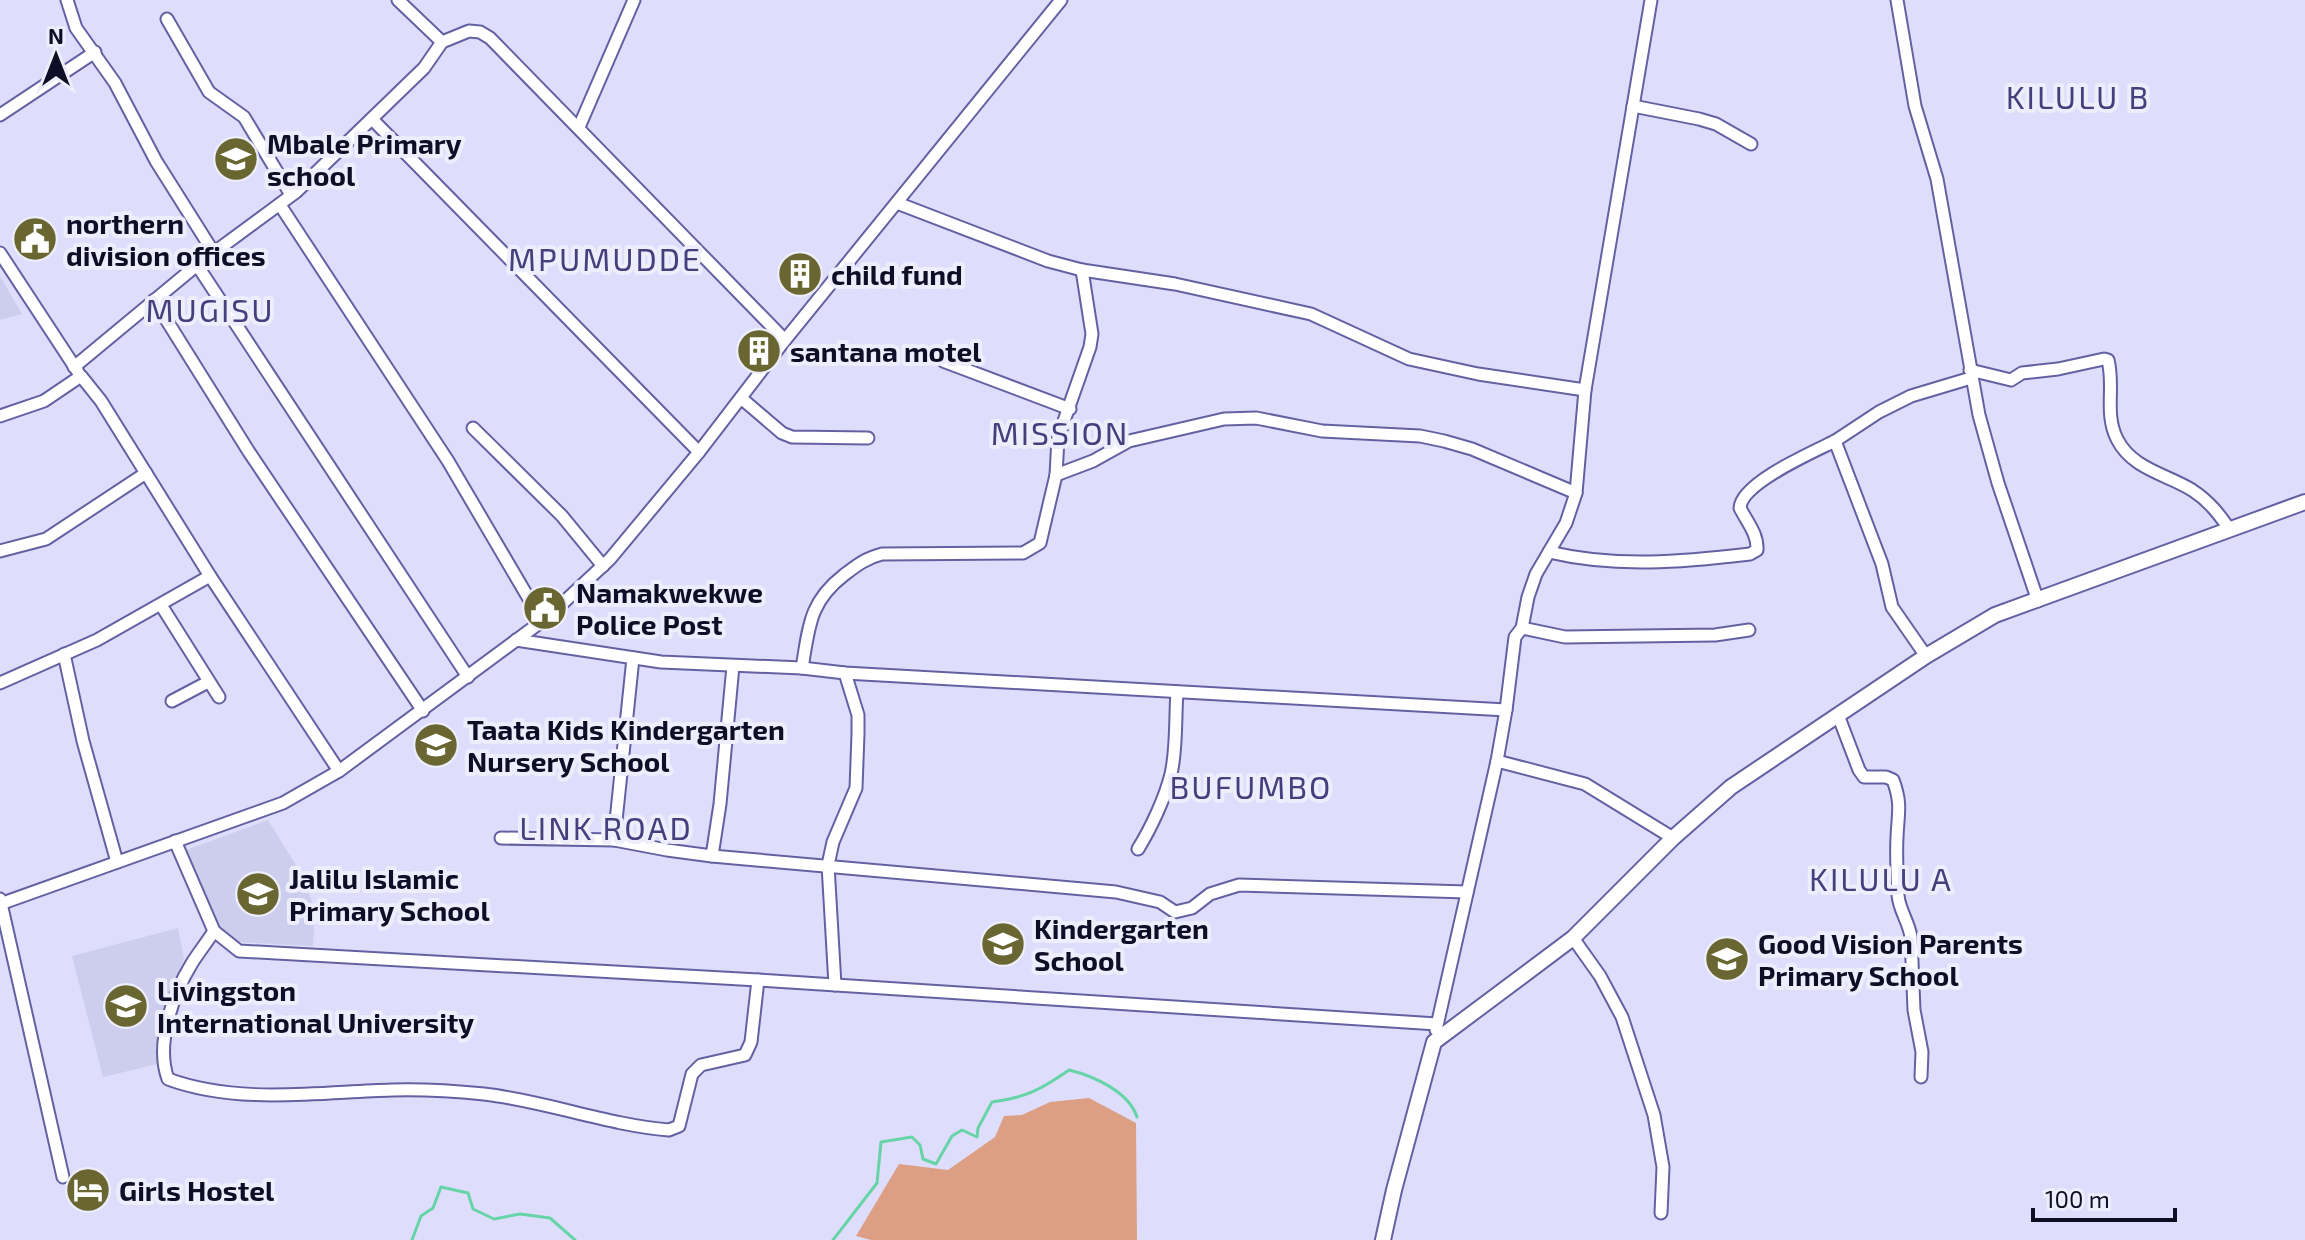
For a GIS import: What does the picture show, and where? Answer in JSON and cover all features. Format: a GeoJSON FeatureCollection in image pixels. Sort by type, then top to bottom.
{"type":"FeatureCollection","features":[{"type":"Feature","properties":{"kind":"street"},"geometry":{"type":"LineString","coordinates":[[67,0],[76,28],[115,83],[156,161],[214,253]]}},
{"type":"Feature","properties":{"kind":"street"},"geometry":{"type":"LineString","coordinates":[[398,0],[442,42]]}},
{"type":"Feature","properties":{"kind":"street"},"geometry":{"type":"LineString","coordinates":[[579,127],[634,0]]}},
{"type":"Feature","properties":{"kind":"street"},"geometry":{"type":"LineString","coordinates":[[63,1177],[0,902],[283,803],[339,771],[542,621],[603,566],[699,452],[785,340],[1061,0]]}},
{"type":"Feature","properties":{"kind":"street"},"geometry":{"type":"LineString","coordinates":[[1383,1240],[1434,1042],[1497,761],[1515,637],[1522,628],[1536,574],[1566,523],[1576,493],[1585,390],[1651,0]]}},
{"type":"Feature","properties":{"kind":"street"},"geometry":{"type":"LineString","coordinates":[[1897,0],[1915,106],[1937,179],[1979,415],[1998,483],[2038,601]]}},
{"type":"Feature","properties":{"kind":"street"},"geometry":{"type":"LineString","coordinates":[[167,19],[209,92],[244,117],[291,195]]}},
{"type":"Feature","properties":{"kind":"street"},"geometry":{"type":"LineString","coordinates":[[0,416],[44,401],[154,300],[280,205],[424,68],[442,42],[469,31],[480,32],[490,38],[785,340]]}},
{"type":"Feature","properties":{"kind":"street"},"geometry":{"type":"LineString","coordinates":[[0,115],[95,52]]}},
{"type":"Feature","properties":{"kind":"street"},"geometry":{"type":"LineString","coordinates":[[1633,106],[1716,124],[1751,144]]}},
{"type":"Feature","properties":{"kind":"street"},"geometry":{"type":"LineString","coordinates":[[372,119],[699,452]]}},
{"type":"Feature","properties":{"kind":"street"},"geometry":{"type":"LineString","coordinates":[[897,203],[1048,261],[1082,270],[1175,284],[1311,314],[1409,359],[1478,374],[1585,390]]}},
{"type":"Feature","properties":{"kind":"street"},"geometry":{"type":"LineString","coordinates":[[280,205],[448,461],[542,621]]}},
{"type":"Feature","properties":{"kind":"street"},"geometry":{"type":"LineString","coordinates":[[0,253],[101,401],[210,576],[339,771]]}},
{"type":"Feature","properties":{"kind":"street"},"geometry":{"type":"LineString","coordinates":[[197,265],[468,677]]}},
{"type":"Feature","properties":{"kind":"street"},"geometry":{"type":"LineString","coordinates":[[802,668],[811,614],[819,598],[867,558],[882,554],[1023,553],[1040,543],[1056,475],[1058,438],[1092,334],[1082,270]]}},
{"type":"Feature","properties":{"kind":"street"},"geometry":{"type":"LineString","coordinates":[[154,300],[249,452],[423,711]]}},
{"type":"Feature","properties":{"kind":"street"},"geometry":{"type":"LineString","coordinates":[[1549,552],[1607,562],[1682,562],[1750,554],[1757,550],[1757,544],[1752,527],[1740,508],[1745,495],[1772,474],[1835,441],[1879,412],[1911,396],[1971,374],[2011,380],[2022,373],[2033,374],[2104,359],[2108,360],[2109,414],[2125,451],[2136,462],[2173,479],[2203,498],[2230,530]]}},
{"type":"Feature","properties":{"kind":"street"},"geometry":{"type":"LineString","coordinates":[[943,361],[1070,409]]}},
{"type":"Feature","properties":{"kind":"street"},"geometry":{"type":"LineString","coordinates":[[741,398],[782,433],[792,437],[868,438]]}},
{"type":"Feature","properties":{"kind":"street"},"geometry":{"type":"LineString","coordinates":[[1056,475],[1093,461],[1129,441],[1224,419],[1256,418],[1322,431],[1420,436],[1444,441],[1472,449],[1576,493]]}},
{"type":"Feature","properties":{"kind":"street"},"geometry":{"type":"LineString","coordinates":[[473,428],[562,516],[603,566]]}},
{"type":"Feature","properties":{"kind":"street"},"geometry":{"type":"LineString","coordinates":[[1835,441],[1882,564],[1892,607],[1926,656]]}},
{"type":"Feature","properties":{"kind":"street"},"geometry":{"type":"LineString","coordinates":[[0,551],[46,539],[146,473]]}},
{"type":"Feature","properties":{"kind":"street"},"geometry":{"type":"LineString","coordinates":[[1434,1042],[1573,938],[1673,838],[1731,787],[1926,656],[1995,615],[2305,502]]}},
{"type":"Feature","properties":{"kind":"street"},"geometry":{"type":"LineString","coordinates":[[0,683],[161,605],[210,576]]}},
{"type":"Feature","properties":{"kind":"street"},"geometry":{"type":"LineString","coordinates":[[161,605],[219,697]]}},
{"type":"Feature","properties":{"kind":"street"},"geometry":{"type":"LineString","coordinates":[[1522,628],[1565,637],[1715,635],[1749,630]]}},
{"type":"Feature","properties":{"kind":"street"},"geometry":{"type":"LineString","coordinates":[[516,640],[633,658],[733,666],[1506,710]]}},
{"type":"Feature","properties":{"kind":"street"},"geometry":{"type":"LineString","coordinates":[[64,654],[83,741],[117,862]]}},
{"type":"Feature","properties":{"kind":"street"},"geometry":{"type":"LineString","coordinates":[[614,840],[633,658]]}},
{"type":"Feature","properties":{"kind":"street"},"geometry":{"type":"LineString","coordinates":[[712,856],[733,666]]}},
{"type":"Feature","properties":{"kind":"street"},"geometry":{"type":"LineString","coordinates":[[835,985],[828,865],[833,842],[856,788],[858,715],[845,673]]}},
{"type":"Feature","properties":{"kind":"street"},"geometry":{"type":"LineString","coordinates":[[172,701],[208,682]]}},
{"type":"Feature","properties":{"kind":"street"},"geometry":{"type":"LineString","coordinates":[[1138,849],[1154,825],[1171,775],[1177,692]]}},
{"type":"Feature","properties":{"kind":"street"},"geometry":{"type":"LineString","coordinates":[[1838,715],[1859,770],[1864,777],[1893,780],[1900,802],[1898,894],[1899,906],[1909,926],[1917,1036],[1922,1052],[1921,1077]]}},
{"type":"Feature","properties":{"kind":"street"},"geometry":{"type":"LineString","coordinates":[[1497,761],[1585,784],[1673,838]]}},
{"type":"Feature","properties":{"kind":"street"},"geometry":{"type":"LineString","coordinates":[[501,838],[614,840],[712,856],[1116,892],[1160,902],[1175,912],[1192,908],[1210,894],[1239,885],[1467,892]]}},
{"type":"Feature","properties":{"kind":"street"},"geometry":{"type":"LineString","coordinates":[[175,841],[214,931],[239,951],[758,980],[1437,1024]]}},
{"type":"Feature","properties":{"kind":"street"},"geometry":{"type":"LineString","coordinates":[[214,931],[192,962],[173,1004],[164,1053],[165,1070],[168,1079],[187,1087],[234,1092],[308,1094],[419,1090],[484,1094],[669,1130],[679,1126],[692,1074],[701,1065],[745,1055],[751,1042],[758,980]]}},
{"type":"Feature","properties":{"kind":"street"},"geometry":{"type":"LineString","coordinates":[[1573,938],[1600,976],[1622,1017],[1654,1115],[1663,1167],[1661,1213]]}},
{"type":"Feature","properties":{"kind":"shaded area"},"geometry":{"type":"Polygon","coordinates":[[[0,276],[22,314],[0,320],[0,276]]]}},
{"type":"Feature","properties":{"kind":"shaded area","name":"Jalilu Islamic Primary School"},"geometry":{"type":"Polygon","coordinates":[[[268,820],[304,878],[315,911],[313,946],[235,942],[220,928],[186,850],[268,820]]]}},
{"type":"Feature","properties":{"kind":"shaded area","name":"Livingston International University"},"geometry":{"type":"Polygon","coordinates":[[[178,928],[184,958],[162,1021],[158,1064],[103,1077],[72,956],[178,928]]]}},
{"type":"Feature","properties":{"kind":"shaded area"},"geometry":{"type":"Polygon","coordinates":[[[1089,1098],[1136,1123],[1137,1240],[871,1240],[856,1236],[899,1164],[948,1170],[995,1137],[1004,1116],[1022,1115],[1050,1102],[1089,1098]]]}},
{"type":"Feature","properties":{"kind":"waterway"},"geometry":{"type":"LineString","coordinates":[[833,1240],[877,1183],[881,1142],[912,1137],[920,1145],[923,1159],[936,1164],[952,1136],[962,1130],[977,1137],[978,1128],[992,1102],[1033,1092],[1069,1070],[1109,1086],[1127,1100],[1137,1117]]}},
{"type":"Feature","properties":{"kind":"waterway"},"geometry":{"type":"LineString","coordinates":[[412,1240],[421,1216],[433,1208],[441,1187],[468,1193],[473,1209],[494,1219],[520,1214],[550,1218],[575,1240]]}},
{"type":"Feature","properties":{"kind":"place","name":"Mbale Primary school"},"geometry":{"type":"Point","coordinates":[236,159]}},
{"type":"Feature","properties":{"kind":"place","name":"northern division offices"},"geometry":{"type":"Point","coordinates":[35,239]}},
{"type":"Feature","properties":{"kind":"place","name":"child fund"},"geometry":{"type":"Point","coordinates":[800,274]}},
{"type":"Feature","properties":{"kind":"place","name":"santana motel"},"geometry":{"type":"Point","coordinates":[759,351]}},
{"type":"Feature","properties":{"kind":"place","name":"Namakwekwe Police Post"},"geometry":{"type":"Point","coordinates":[545,608]}},
{"type":"Feature","properties":{"kind":"place","name":"Taata Kids Kindergarten Nursery School"},"geometry":{"type":"Point","coordinates":[436,745]}},
{"type":"Feature","properties":{"kind":"place","name":"Jalilu Islamic Primary School"},"geometry":{"type":"Point","coordinates":[258,894]}},
{"type":"Feature","properties":{"kind":"place","name":"Kindergarten School"},"geometry":{"type":"Point","coordinates":[1003,944]}},
{"type":"Feature","properties":{"kind":"place","name":"Good Vision Parents Primary School"},"geometry":{"type":"Point","coordinates":[1727,959]}},
{"type":"Feature","properties":{"kind":"place","name":"Livingston International University"},"geometry":{"type":"Point","coordinates":[126,1006]}},
{"type":"Feature","properties":{"kind":"place","name":"Girls Hostel"},"geometry":{"type":"Point","coordinates":[88,1190]}},
{"type":"Feature","properties":{"kind":"district","name":"KILULU B"},"geometry":{"type":"Point","coordinates":[2078,96]}},
{"type":"Feature","properties":{"kind":"district","name":"MPUMUDDE"},"geometry":{"type":"Point","coordinates":[605,258]}},
{"type":"Feature","properties":{"kind":"district","name":"MUGISU"},"geometry":{"type":"Point","coordinates":[210,309]}},
{"type":"Feature","properties":{"kind":"district","name":"MISSION"},"geometry":{"type":"Point","coordinates":[1060,432]}},
{"type":"Feature","properties":{"kind":"district","name":"BUFUMBO"},"geometry":{"type":"Point","coordinates":[1251,786]}},
{"type":"Feature","properties":{"kind":"district","name":"LINK ROAD"},"geometry":{"type":"Point","coordinates":[606,827]}},
{"type":"Feature","properties":{"kind":"district","name":"KILULU A"},"geometry":{"type":"Point","coordinates":[1881,878]}}]}
